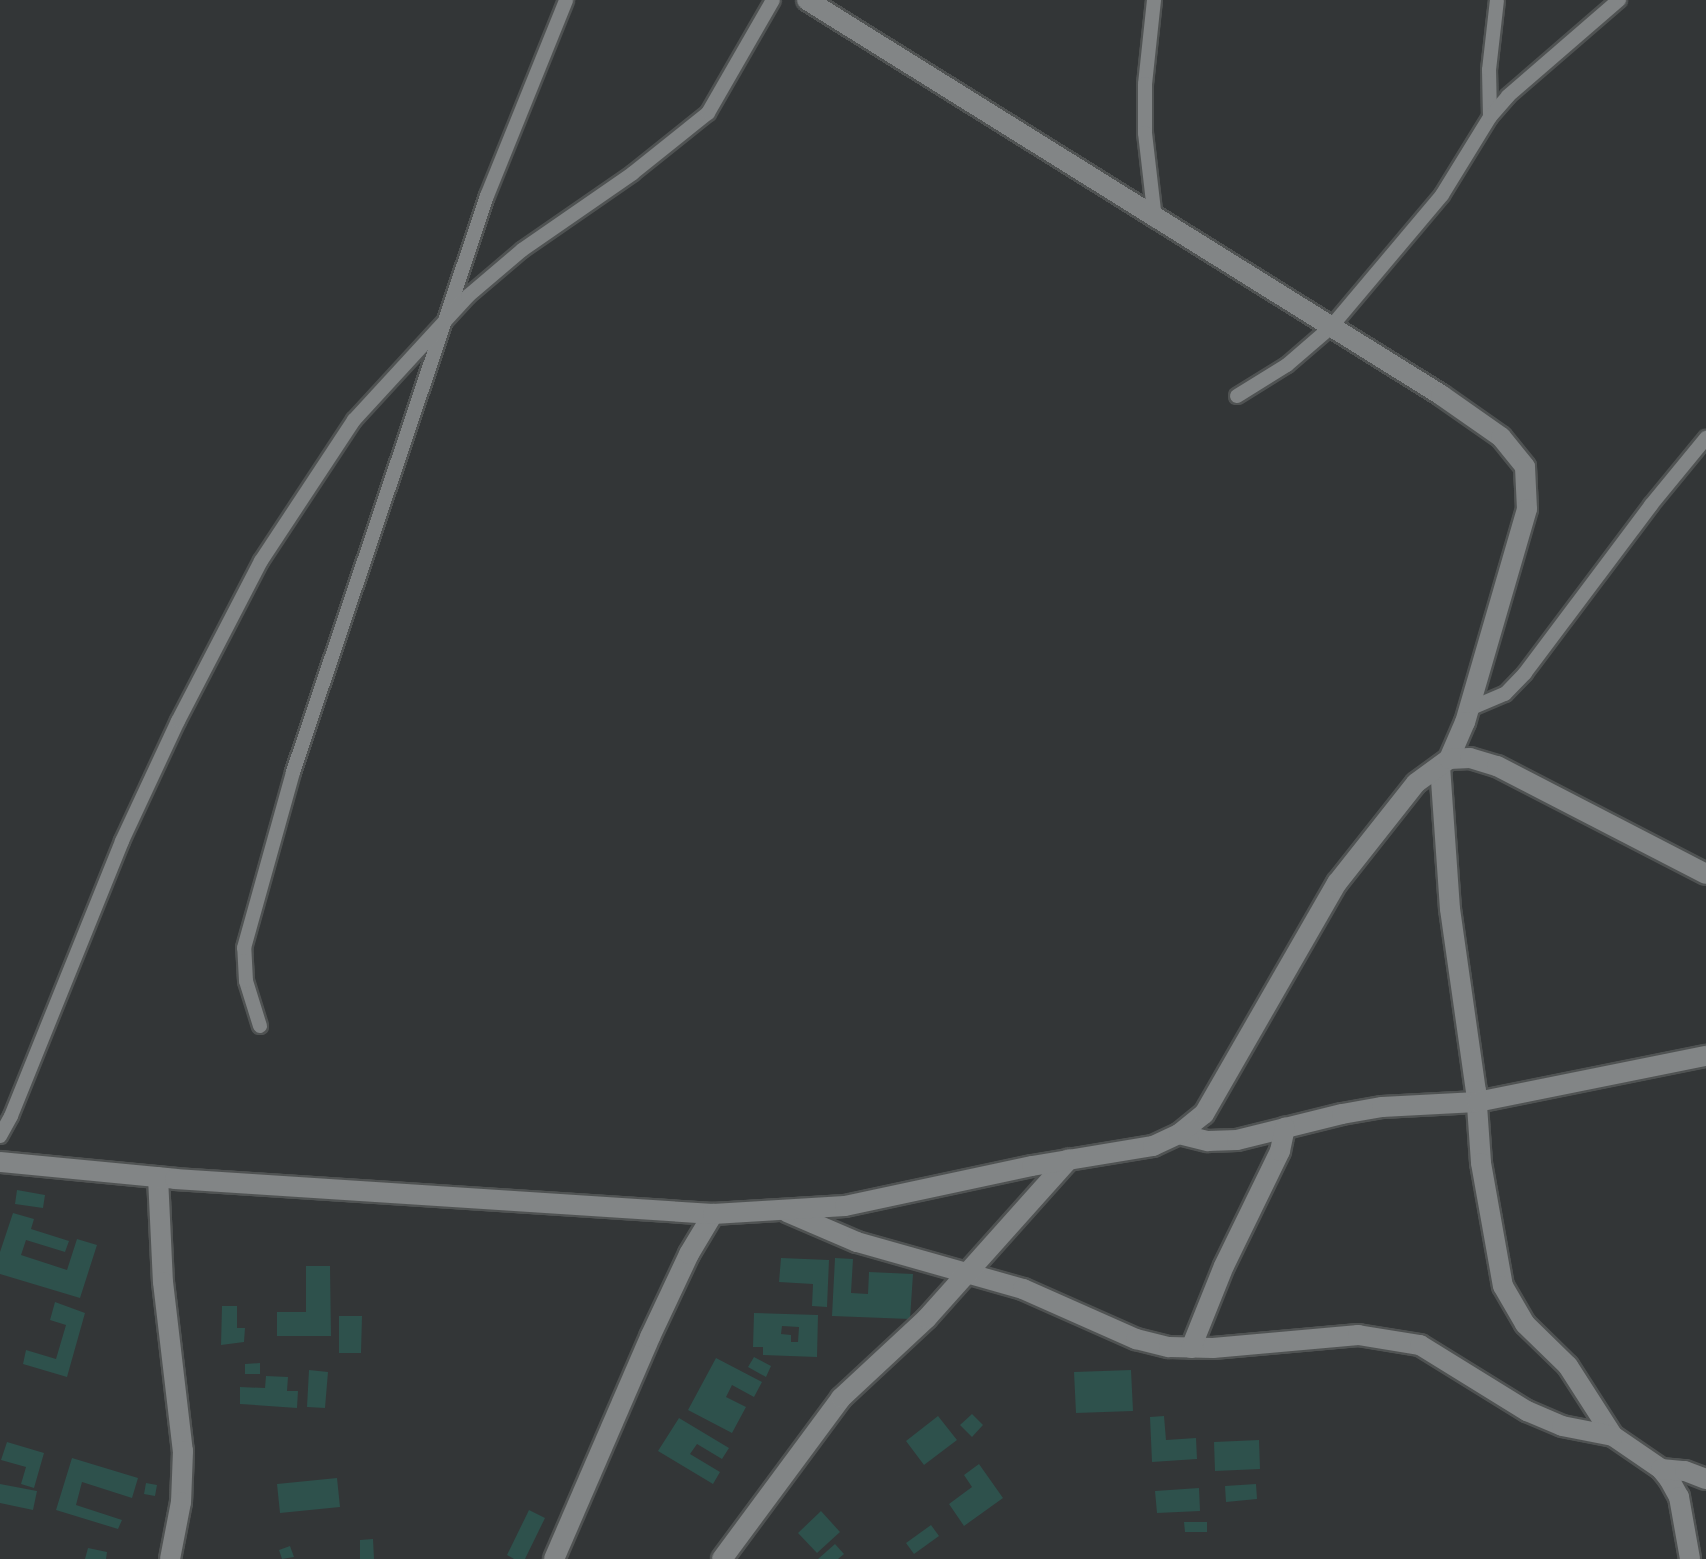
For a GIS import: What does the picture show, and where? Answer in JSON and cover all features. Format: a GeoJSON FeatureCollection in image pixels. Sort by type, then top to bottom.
{"type":"FeatureCollection","features":[{"type":"Feature","properties":{"kind":"street"},"geometry":{"type":"LineString","coordinates":[[807,0],[1155,220],[1331,327],[1501,437],[1525,467],[1527,509],[1469,709],[1444,763],[1450,909],[1477,1102],[1488,1216],[1506,1294],[1525,1324],[1568,1366],[1613,1436],[1661,1469],[1679,1497],[1690,1559]]}},
{"type":"Feature","properties":{"kind":"street"},"geometry":{"type":"LineString","coordinates":[[0,1162],[158,1177],[713,1214],[787,1212],[845,1206],[1069,1159],[1153,1146],[1179,1134],[1204,1114],[1337,883],[1416,783],[1444,763],[1470,758],[1497,766],[1706,874]]}},
{"type":"Feature","properties":{"kind":"street"},"geometry":{"type":"LineString","coordinates":[[1179,1134],[1222,1141],[1382,1107],[1477,1102],[1706,1056]]}},
{"type":"Feature","properties":{"kind":"street"},"geometry":{"type":"LineString","coordinates":[[1191,1348],[1229,1254],[1280,1151],[1285,1128]]}},
{"type":"Feature","properties":{"kind":"street"},"geometry":{"type":"LineString","coordinates":[[722,1559],[841,1398],[899,1346],[1069,1159]]}},
{"type":"Feature","properties":{"kind":"street"},"geometry":{"type":"LineString","coordinates":[[158,1177],[163,1282],[183,1451],[181,1502],[170,1559]]}},
{"type":"Feature","properties":{"kind":"street"},"geometry":{"type":"LineString","coordinates":[[787,1212],[857,1242],[1034,1294],[1136,1339],[1191,1348],[1338,1335],[1406,1341],[1433,1350],[1527,1411],[1562,1426],[1613,1436]]}},
{"type":"Feature","properties":{"kind":"street"},"geometry":{"type":"LineString","coordinates":[[554,1559],[650,1337],[689,1254],[713,1214]]}},
{"type":"Feature","properties":{"kind":"street"},"geometry":{"type":"LineString","coordinates":[[1661,1469],[1685,1471],[1706,1479]]}},
{"type":"Feature","properties":{"kind":"lane"},"geometry":{"type":"LineString","coordinates":[[260,1026],[243,965],[246,932],[322,684],[444,321],[487,196],[566,0]]}},
{"type":"Feature","properties":{"kind":"lane"},"geometry":{"type":"LineString","coordinates":[[0,1136],[11,1116],[122,841],[178,721],[261,561],[354,420],[444,321],[522,250],[633,173],[708,113],[773,0]]}},
{"type":"Feature","properties":{"kind":"lane"},"geometry":{"type":"LineString","coordinates":[[1154,0],[1145,84],[1145,133],[1155,220]]}},
{"type":"Feature","properties":{"kind":"lane"},"geometry":{"type":"LineString","coordinates":[[1490,117],[1489,70],[1497,0]]}},
{"type":"Feature","properties":{"kind":"lane"},"geometry":{"type":"LineString","coordinates":[[1237,396],[1287,365],[1331,327],[1442,195],[1490,117],[1508,96],[1619,0]]}},
{"type":"Feature","properties":{"kind":"lane"},"geometry":{"type":"LineString","coordinates":[[1469,709],[1505,694],[1525,673],[1651,505],[1706,438]]}},
{"type":"Feature","properties":{"kind":"building"},"geometry":{"type":"Polygon","coordinates":[[[17,1190],[45,1195],[43,1208],[15,1204],[17,1190]]]}},
{"type":"Feature","properties":{"kind":"building"},"geometry":{"type":"Polygon","coordinates":[[[13,1213],[34,1219],[31,1229],[69,1241],[65,1252],[26,1240],[21,1255],[67,1270],[77,1239],[97,1245],[80,1298],[0,1274],[0,1252],[13,1213]]]}},
{"type":"Feature","properties":{"kind":"building"},"geometry":{"type":"Polygon","coordinates":[[[781,1258],[829,1260],[827,1307],[812,1306],[813,1284],[779,1282],[781,1258]]]}},
{"type":"Feature","properties":{"kind":"building"},"geometry":{"type":"Polygon","coordinates":[[[835,1258],[853,1259],[851,1293],[868,1294],[869,1272],[913,1274],[910,1319],[832,1316],[835,1258]]]}},
{"type":"Feature","properties":{"kind":"building"},"geometry":{"type":"Polygon","coordinates":[[[306,1266],[330,1266],[331,1336],[277,1336],[277,1312],[306,1312],[306,1266]]]}},
{"type":"Feature","properties":{"kind":"building"},"geometry":{"type":"Polygon","coordinates":[[[55,1302],[85,1313],[67,1377],[23,1364],[26,1350],[56,1359],[66,1325],[50,1320],[55,1302]]]}},
{"type":"Feature","properties":{"kind":"building"},"geometry":{"type":"Polygon","coordinates":[[[222,1306],[237,1306],[237,1328],[245,1328],[244,1342],[221,1345],[222,1306]]]}},
{"type":"Feature","properties":{"kind":"building"},"geometry":{"type":"Polygon","coordinates":[[[754,1313],[818,1315],[817,1357],[763,1355],[763,1347],[753,1347],[754,1313]],[[782,1326],[781,1334],[791,1335],[791,1342],[798,1342],[799,1327],[782,1326]]]}},
{"type":"Feature","properties":{"kind":"building"},"geometry":{"type":"Polygon","coordinates":[[[339,1316],[362,1316],[361,1353],[339,1353],[339,1316]]]}},
{"type":"Feature","properties":{"kind":"building"},"geometry":{"type":"Polygon","coordinates":[[[754,1357],[771,1366],[766,1377],[748,1367],[754,1357]]]}},
{"type":"Feature","properties":{"kind":"building"},"geometry":{"type":"Polygon","coordinates":[[[716,1358],[762,1382],[754,1397],[732,1385],[726,1397],[746,1407],[732,1433],[688,1410],[716,1358]]]}},
{"type":"Feature","properties":{"kind":"building"},"geometry":{"type":"Polygon","coordinates":[[[260,1363],[260,1374],[245,1374],[245,1364],[260,1363]]]}},
{"type":"Feature","properties":{"kind":"building"},"geometry":{"type":"Polygon","coordinates":[[[309,1370],[328,1372],[325,1408],[307,1407],[309,1370]]]}},
{"type":"Feature","properties":{"kind":"building"},"geometry":{"type":"Polygon","coordinates":[[[1131,1370],[1133,1411],[1076,1413],[1074,1372],[1131,1370]]]}},
{"type":"Feature","properties":{"kind":"building"},"geometry":{"type":"Polygon","coordinates":[[[266,1376],[288,1377],[287,1391],[298,1391],[297,1408],[240,1404],[240,1387],[265,1388],[266,1376]]]}},
{"type":"Feature","properties":{"kind":"building"},"geometry":{"type":"Polygon","coordinates":[[[972,1414],[983,1425],[972,1437],[960,1425],[972,1414]]]}},
{"type":"Feature","properties":{"kind":"building"},"geometry":{"type":"Polygon","coordinates":[[[938,1416],[957,1440],[924,1465],[906,1441],[938,1416]]]}},
{"type":"Feature","properties":{"kind":"building"},"geometry":{"type":"Polygon","coordinates":[[[1164,1416],[1166,1440],[1196,1438],[1197,1459],[1152,1462],[1150,1417],[1164,1416]]]}},
{"type":"Feature","properties":{"kind":"building"},"geometry":{"type":"Polygon","coordinates":[[[679,1418],[729,1448],[722,1459],[697,1444],[690,1454],[720,1472],[713,1484],[658,1451],[679,1418]]]}},
{"type":"Feature","properties":{"kind":"building"},"geometry":{"type":"Polygon","coordinates":[[[1259,1440],[1260,1469],[1215,1471],[1214,1442],[1259,1440]]]}},
{"type":"Feature","properties":{"kind":"building"},"geometry":{"type":"Polygon","coordinates":[[[7,1442],[44,1453],[34,1488],[21,1484],[26,1467],[1,1460],[7,1442]]]}},
{"type":"Feature","properties":{"kind":"building"},"geometry":{"type":"Polygon","coordinates":[[[72,1458],[138,1478],[132,1498],[82,1482],[76,1505],[122,1520],[118,1529],[56,1510],[72,1458]]]}},
{"type":"Feature","properties":{"kind":"building"},"geometry":{"type":"Polygon","coordinates":[[[979,1464],[1003,1498],[964,1526],[949,1504],[972,1487],[964,1475],[979,1464]]]}},
{"type":"Feature","properties":{"kind":"building"},"geometry":{"type":"Polygon","coordinates":[[[337,1478],[340,1507],[280,1513],[277,1484],[337,1478]]]}},
{"type":"Feature","properties":{"kind":"building"},"geometry":{"type":"Polygon","coordinates":[[[146,1483],[157,1485],[155,1496],[144,1494],[146,1483]]]}},
{"type":"Feature","properties":{"kind":"building"},"geometry":{"type":"Polygon","coordinates":[[[0,1484],[37,1491],[33,1510],[0,1503],[0,1484]]]}},
{"type":"Feature","properties":{"kind":"building"},"geometry":{"type":"Polygon","coordinates":[[[1256,1484],[1257,1499],[1226,1502],[1225,1486],[1256,1484]]]}},
{"type":"Feature","properties":{"kind":"building"},"geometry":{"type":"Polygon","coordinates":[[[1199,1488],[1200,1511],[1157,1513],[1155,1491],[1199,1488]]]}},
{"type":"Feature","properties":{"kind":"building"},"geometry":{"type":"Polygon","coordinates":[[[529,1510],[545,1518],[525,1559],[514,1559],[507,1555],[529,1510]]]}},
{"type":"Feature","properties":{"kind":"building"},"geometry":{"type":"Polygon","coordinates":[[[821,1511],[840,1532],[817,1553],[798,1533],[821,1511]]]}},
{"type":"Feature","properties":{"kind":"building"},"geometry":{"type":"Polygon","coordinates":[[[1184,1522],[1207,1522],[1207,1532],[1185,1532],[1184,1522]]]}},
{"type":"Feature","properties":{"kind":"building"},"geometry":{"type":"Polygon","coordinates":[[[931,1525],[939,1536],[914,1554],[906,1543],[931,1525]]]}},
{"type":"Feature","properties":{"kind":"building"},"geometry":{"type":"Polygon","coordinates":[[[373,1539],[374,1559],[360,1559],[360,1540],[373,1539]]]}},
{"type":"Feature","properties":{"kind":"building"},"geometry":{"type":"Polygon","coordinates":[[[835,1544],[844,1554],[838,1559],[818,1559],[835,1544]]]}},
{"type":"Feature","properties":{"kind":"building"},"geometry":{"type":"Polygon","coordinates":[[[290,1546],[294,1557],[282,1559],[279,1550],[290,1546]]]}},
{"type":"Feature","properties":{"kind":"building"},"geometry":{"type":"Polygon","coordinates":[[[88,1548],[107,1552],[106,1559],[85,1559],[88,1548]]]}}]}
